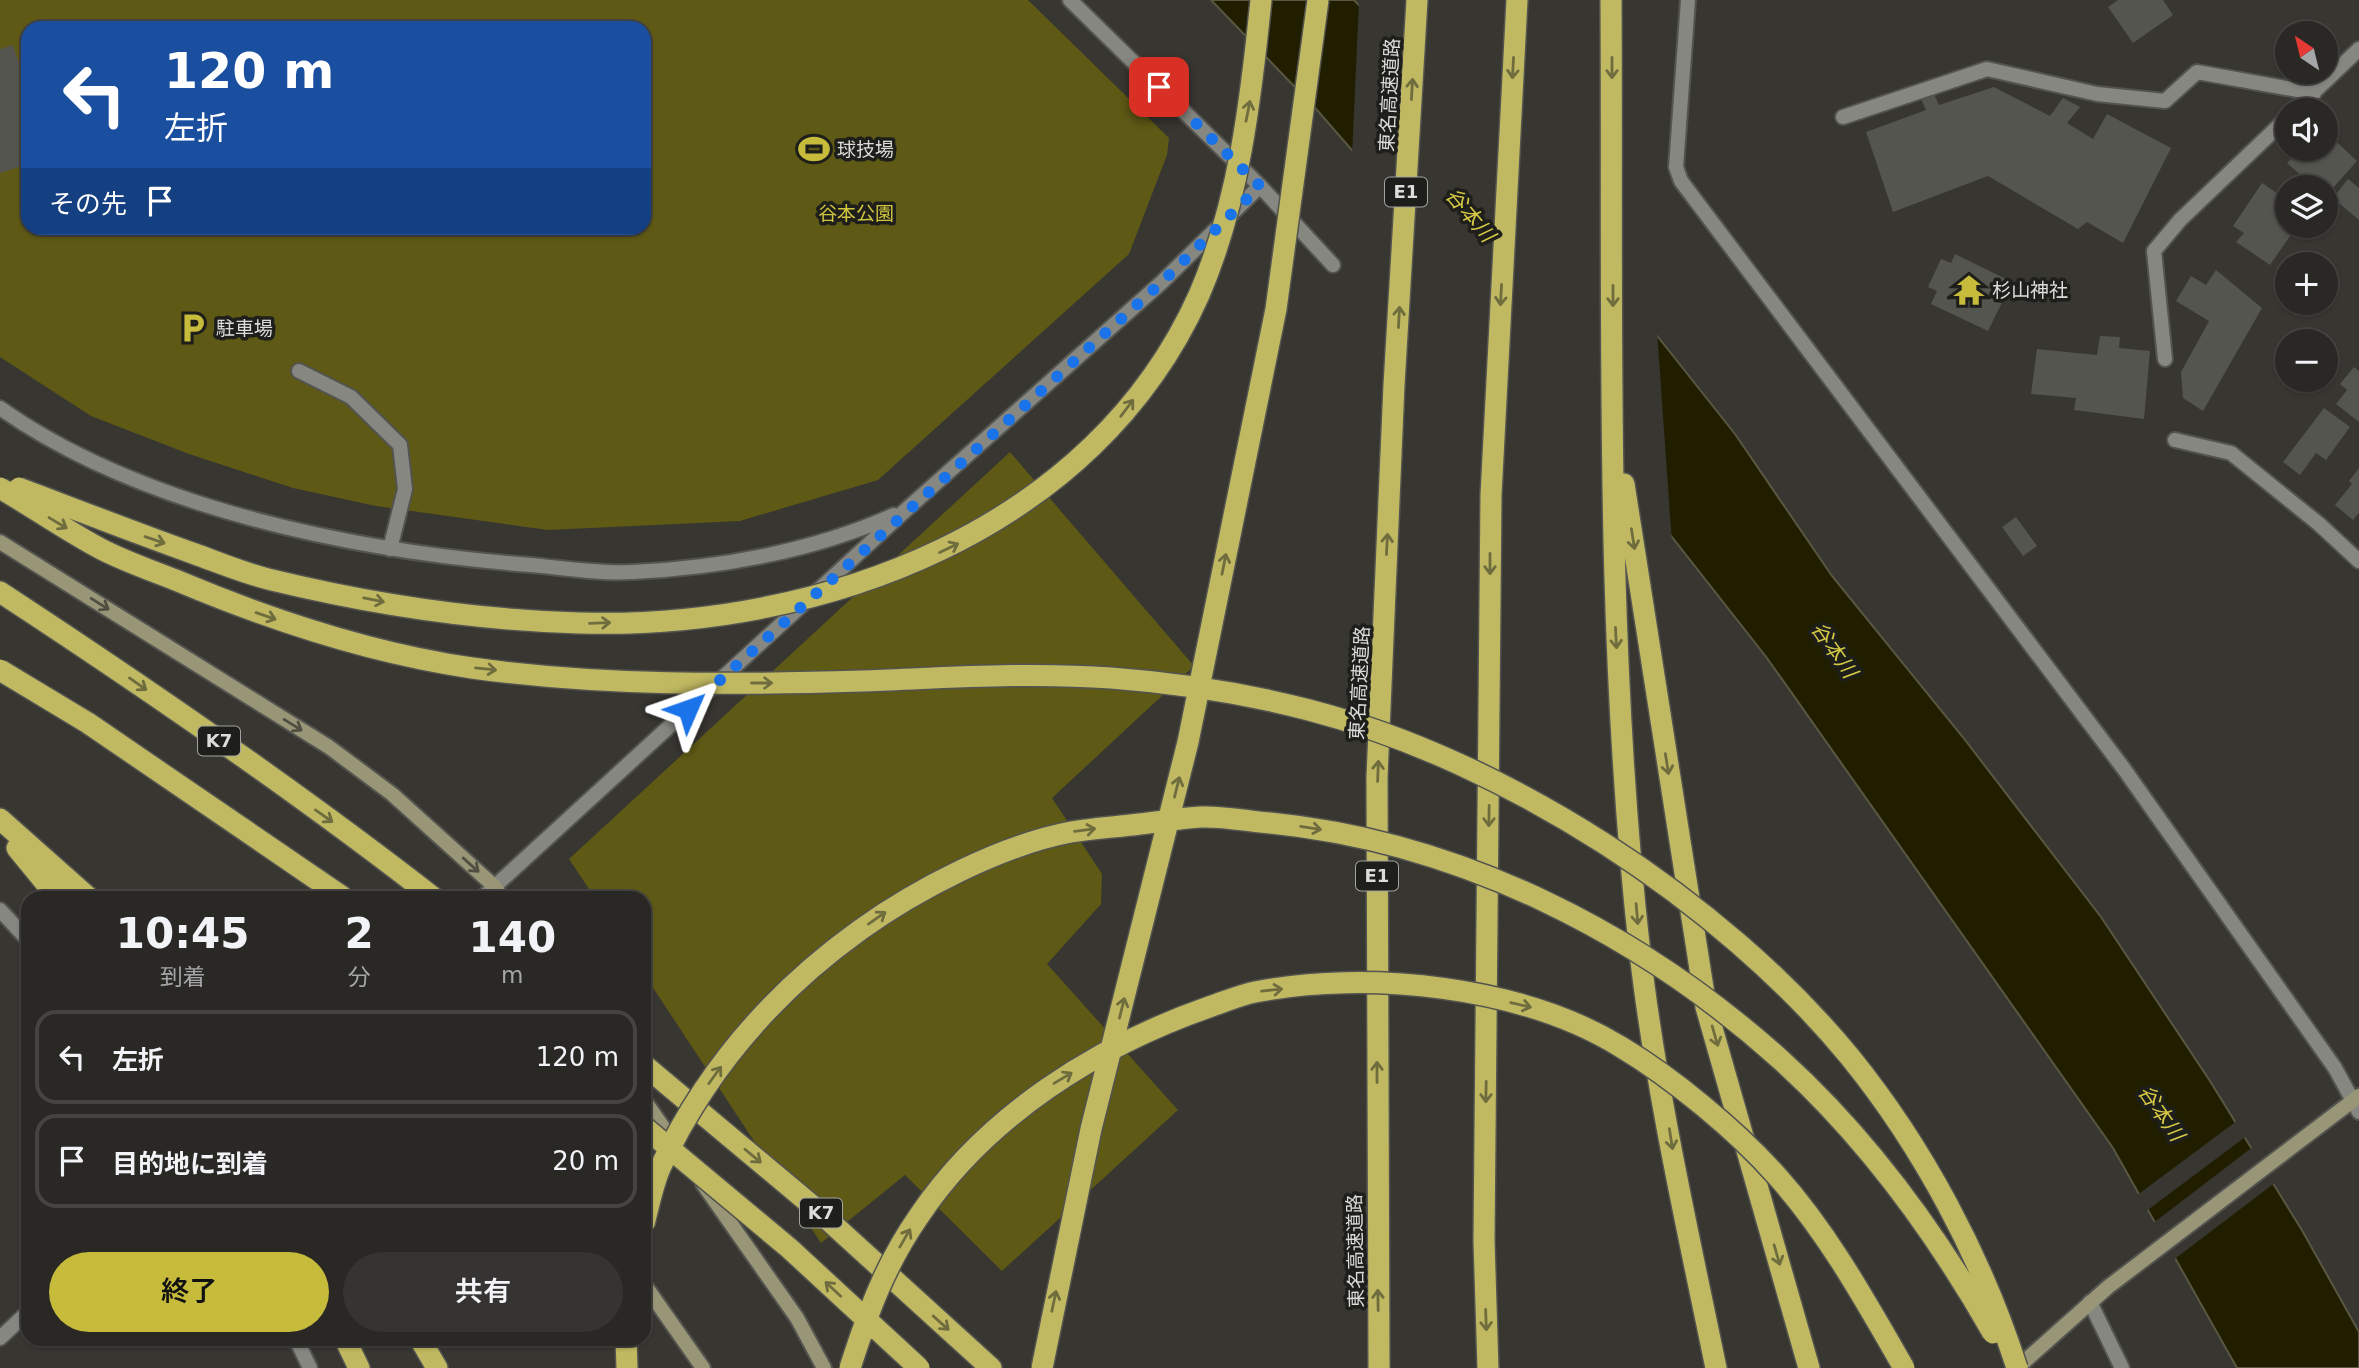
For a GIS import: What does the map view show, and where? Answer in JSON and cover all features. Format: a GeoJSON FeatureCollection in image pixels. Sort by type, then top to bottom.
{"type":"FeatureCollection","features":[{"type":"Feature","properties":{"kind":"highway"},"geometry":{"type":"LineString","coordinates":[[0,481],[269,580],[392,603],[507,620],[583,623],[662,621],[791,600],[886,575],[961,542],[1039,491],[1080,457],[1118,420],[1149,379],[1184,324],[1200,291],[1232,191],[1252,92],[1261,0]]}},
{"type":"Feature","properties":{"kind":"highway"},"geometry":{"type":"LineString","coordinates":[[1042,1368],[1091,1129],[1191,729],[1276,309],[1318,0]]}},
{"type":"Feature","properties":{"kind":"highway","name":"東名高速道路"},"geometry":{"type":"LineString","coordinates":[[1379,1368],[1377,776],[1395,385],[1417,0]]}},
{"type":"Feature","properties":{"kind":"highway"},"geometry":{"type":"LineString","coordinates":[[1488,1368],[1484,1241],[1491,495],[1517,0]]}},
{"type":"Feature","properties":{"kind":"highway"},"geometry":{"type":"LineString","coordinates":[[1611,0],[1614,604],[1640,955],[1681,1196],[1716,1368]]}},
{"type":"Feature","properties":{"kind":"highway"},"geometry":{"type":"LineString","coordinates":[[1614,423],[1706,1007],[1810,1368]]}},
{"type":"Feature","properties":{"kind":"highway"},"geometry":{"type":"LineString","coordinates":[[0,488],[103,550],[258,614],[323,636],[472,668],[662,682],[768,683],[984,676],[1107,678],[1228,691],[1315,711],[1426,750],[1515,792],[1591,836],[1664,885],[1732,939],[1794,995],[1852,1059],[1902,1131],[1946,1203],[1979,1269],[2015,1368]]}},
{"type":"Feature","properties":{"kind":"highway","name":"K7"},"geometry":{"type":"LineString","coordinates":[[0,592],[114,667],[375,852],[425,891]]}},
{"type":"Feature","properties":{"kind":"highway"},"geometry":{"type":"LineString","coordinates":[[0,670],[88,723],[336,891]]}},
{"type":"Feature","properties":{"kind":"highway"},"geometry":{"type":"LineString","coordinates":[[651,1198],[659,1169],[702,1094],[752,1024],[816,962],[885,911],[971,865],[1069,832],[1202,817],[1311,827],[1430,855],[1536,897],[1608,933],[1678,977],[1782,1060],[1855,1137],[1912,1206],[1963,1281],[2015,1368]]}},
{"type":"Feature","properties":{"kind":"highway"},"geometry":{"type":"LineString","coordinates":[[0,819],[81,891]]}},
{"type":"Feature","properties":{"kind":"highway"},"geometry":{"type":"LineString","coordinates":[[0,829],[52,891]]}},
{"type":"Feature","properties":{"kind":"highway"},"geometry":{"type":"LineString","coordinates":[[850,1368],[875,1290],[919,1215],[979,1144],[1057,1081],[1163,1023],[1254,992],[1338,983],[1437,985],[1538,1009],[1620,1046],[1699,1103],[1777,1176],[1850,1274],[1904,1368]]}},
{"type":"Feature","properties":{"kind":"highway","name":"K7"},"geometry":{"type":"LineString","coordinates":[[651,1071],[816,1208],[991,1368]]}},
{"type":"Feature","properties":{"kind":"highway","name":"K7"},"geometry":{"type":"LineString","coordinates":[[651,1134],[789,1248],[919,1368]]}},
{"type":"Feature","properties":{"kind":"highway"},"geometry":{"type":"LineString","coordinates":[[348,1346],[359,1368]]}},
{"type":"Feature","properties":{"kind":"highway"},"geometry":{"type":"LineString","coordinates":[[424,1346],[438,1368]]}},
{"type":"Feature","properties":{"kind":"highway"},"geometry":{"type":"LineString","coordinates":[[626,1346],[627,1368]]}},
{"type":"Feature","properties":{"kind":"street"},"geometry":{"type":"LineString","coordinates":[[1070,0],[1260,186],[1333,264]]}},
{"type":"Feature","properties":{"kind":"street"},"geometry":{"type":"LineString","coordinates":[[1688,0],[1676,167],[1681,181],[2124,769],[2357,1103],[2337,1113],[2108,1287],[2015,1368]]}},
{"type":"Feature","properties":{"kind":"street"},"geometry":{"type":"LineString","coordinates":[[2308,98],[2359,48]]}},
{"type":"Feature","properties":{"kind":"street"},"geometry":{"type":"LineString","coordinates":[[1843,117],[1987,69],[2097,94],[2165,101],[2197,72],[2314,93]]}},
{"type":"Feature","properties":{"kind":"street"},"geometry":{"type":"LineString","coordinates":[[2165,359],[2154,251],[2180,220],[2275,129]]}},
{"type":"Feature","properties":{"kind":"street"},"geometry":{"type":"LineString","coordinates":[[499,891],[908,508],[1162,282],[1260,186]]}},
{"type":"Feature","properties":{"kind":"street"},"geometry":{"type":"LineString","coordinates":[[299,371],[351,397],[400,445],[405,489],[390,549]]}},
{"type":"Feature","properties":{"kind":"street"},"geometry":{"type":"LineString","coordinates":[[0,408],[41,437],[120,474],[285,527],[390,549],[471,561],[629,572],[706,565],[786,551],[871,525],[908,508]]}},
{"type":"Feature","properties":{"kind":"street"},"geometry":{"type":"LineString","coordinates":[[2175,439],[2231,453],[2319,524],[2359,561]]}},
{"type":"Feature","properties":{"kind":"street"},"geometry":{"type":"LineString","coordinates":[[0,542],[329,747],[392,794],[497,891]]}},
{"type":"Feature","properties":{"kind":"street"},"geometry":{"type":"LineString","coordinates":[[0,679],[214,799],[317,869],[339,891]]}},
{"type":"Feature","properties":{"kind":"street"},"geometry":{"type":"LineString","coordinates":[[0,910],[21,932]]}},
{"type":"Feature","properties":{"kind":"street"},"geometry":{"type":"LineString","coordinates":[[651,1110],[797,1318],[824,1368]]}},
{"type":"Feature","properties":{"kind":"street"},"geometry":{"type":"LineString","coordinates":[[651,1294],[704,1368]]}},
{"type":"Feature","properties":{"kind":"street"},"geometry":{"type":"LineString","coordinates":[[2090,1302],[2122,1368]]}},
{"type":"Feature","properties":{"kind":"street"},"geometry":{"type":"LineString","coordinates":[[0,1338],[21,1318]]}},
{"type":"Feature","properties":{"kind":"street"},"geometry":{"type":"LineString","coordinates":[[299,1346],[310,1368]]}},
{"type":"Feature","properties":{"kind":"green space","name":"谷本公園"},"geometry":{"type":"Polygon","coordinates":[[[0,0],[1028,0],[1169,138],[1167,155],[1129,254],[878,480],[740,521],[548,530],[376,506],[293,488],[189,454],[91,416],[0,357],[0,0]]]}},
{"type":"Feature","properties":{"kind":"green space"},"geometry":{"type":"Polygon","coordinates":[[[1010,452],[1194,666],[1052,798],[1102,874],[1101,904],[1047,964],[1178,1110],[1002,1271],[905,1175],[821,1243],[651,985],[651,891],[590,891],[569,859],[1010,452]]]}},
{"type":"Feature","properties":{"kind":"water","name":"谷本川"},"geometry":{"type":"Polygon","coordinates":[[[1211,0],[1354,0],[1559,212],[1735,434],[1832,576],[1962,736],[2101,917],[2210,1081],[2303,1232],[2359,1332],[2359,1368],[2237,1368],[2113,1148],[1767,658],[1518,341],[1317,110],[1211,0]]]}},
{"type":"Feature","properties":{"kind":"pier"},"geometry":{"type":"Polygon","coordinates":[[[1359,1],[1561,209],[1657,330],[1672,544],[1515,343],[1352,156],[1359,1]]]}},
{"type":"Feature","properties":{"kind":"pier"},"geometry":{"type":"Polygon","coordinates":[[[2238,1120],[2248,1135],[2145,1212],[2136,1196],[2238,1120]]]}},
{"type":"Feature","properties":{"kind":"pier"},"geometry":{"type":"Polygon","coordinates":[[[2254,1146],[2276,1182],[2172,1261],[2152,1224],[2254,1146]]]}},
{"type":"Feature","properties":{"kind":"building"},"geometry":{"type":"Polygon","coordinates":[[[2118,0],[2163,0],[2173,15],[2133,43],[2108,7],[2118,0]]]}},
{"type":"Feature","properties":{"kind":"building"},"geometry":{"type":"Polygon","coordinates":[[[13,45],[21,68],[21,166],[0,173],[0,49],[13,45]]]}},
{"type":"Feature","properties":{"kind":"building"},"geometry":{"type":"Polygon","coordinates":[[[1994,87],[2050,116],[2063,98],[2080,107],[2067,123],[2093,139],[2107,114],[2171,148],[2123,243],[2087,222],[2078,229],[1988,176],[1893,212],[1866,132],[1926,110],[1920,97],[1933,92],[1939,105],[1994,87]]]}},
{"type":"Feature","properties":{"kind":"building"},"geometry":{"type":"Polygon","coordinates":[[[2338,143],[2357,161],[2338,182],[2338,175],[2301,175],[2287,163],[2338,161],[2338,143]]]}},
{"type":"Feature","properties":{"kind":"building"},"geometry":{"type":"Polygon","coordinates":[[[2348,179],[2359,188],[2359,220],[2338,202],[2338,192],[2348,179]]]}},
{"type":"Feature","properties":{"kind":"building"},"geometry":{"type":"Polygon","coordinates":[[[2262,183],[2275,192],[2275,238],[2289,238],[2279,252],[2275,252],[2270,265],[2236,242],[2244,233],[2233,226],[2262,183]]]}},
{"type":"Feature","properties":{"kind":"building"},"geometry":{"type":"Polygon","coordinates":[[[1955,254],[2012,282],[1988,331],[1931,304],[1937,291],[1928,287],[1941,259],[1951,263],[1955,254]]]}},
{"type":"Feature","properties":{"kind":"building"},"geometry":{"type":"Polygon","coordinates":[[[2216,270],[2262,308],[2203,411],[2183,398],[2181,372],[2209,321],[2176,301],[2191,276],[2206,285],[2216,270]]]}},
{"type":"Feature","properties":{"kind":"building"},"geometry":{"type":"Polygon","coordinates":[[[2100,336],[2120,337],[2119,348],[2150,351],[2144,419],[2074,410],[2076,398],[2031,394],[2037,349],[2097,355],[2100,336]]]}},
{"type":"Feature","properties":{"kind":"building"},"geometry":{"type":"Polygon","coordinates":[[[2354,367],[2359,371],[2359,422],[2336,404],[2347,390],[2340,384],[2354,367]]]}},
{"type":"Feature","properties":{"kind":"building"},"geometry":{"type":"Polygon","coordinates":[[[2324,408],[2350,427],[2326,460],[2316,453],[2300,475],[2283,462],[2324,408]]]}},
{"type":"Feature","properties":{"kind":"building"},"geometry":{"type":"Polygon","coordinates":[[[2359,468],[2359,513],[2353,520],[2335,505],[2352,484],[2349,481],[2359,468]]]}},
{"type":"Feature","properties":{"kind":"building"},"geometry":{"type":"Polygon","coordinates":[[[2016,517],[2037,546],[2023,556],[2002,527],[2016,517]]]}},
{"type":"Feature","properties":{"kind":"place","name":"球技場"},"geometry":{"type":"Point","coordinates":[814,149]}},
{"type":"Feature","properties":{"kind":"place","name":"杉山神社"},"geometry":{"type":"Point","coordinates":[1969,290]}},
{"type":"Feature","properties":{"kind":"place","name":"駐車場"},"geometry":{"type":"Point","coordinates":[193,328]}},
{"type":"Feature","properties":{"kind":"route"},"geometry":{"type":"LineString","coordinates":[[688,709],[1162,282],[1260,186],[1159,87]]}}]}
